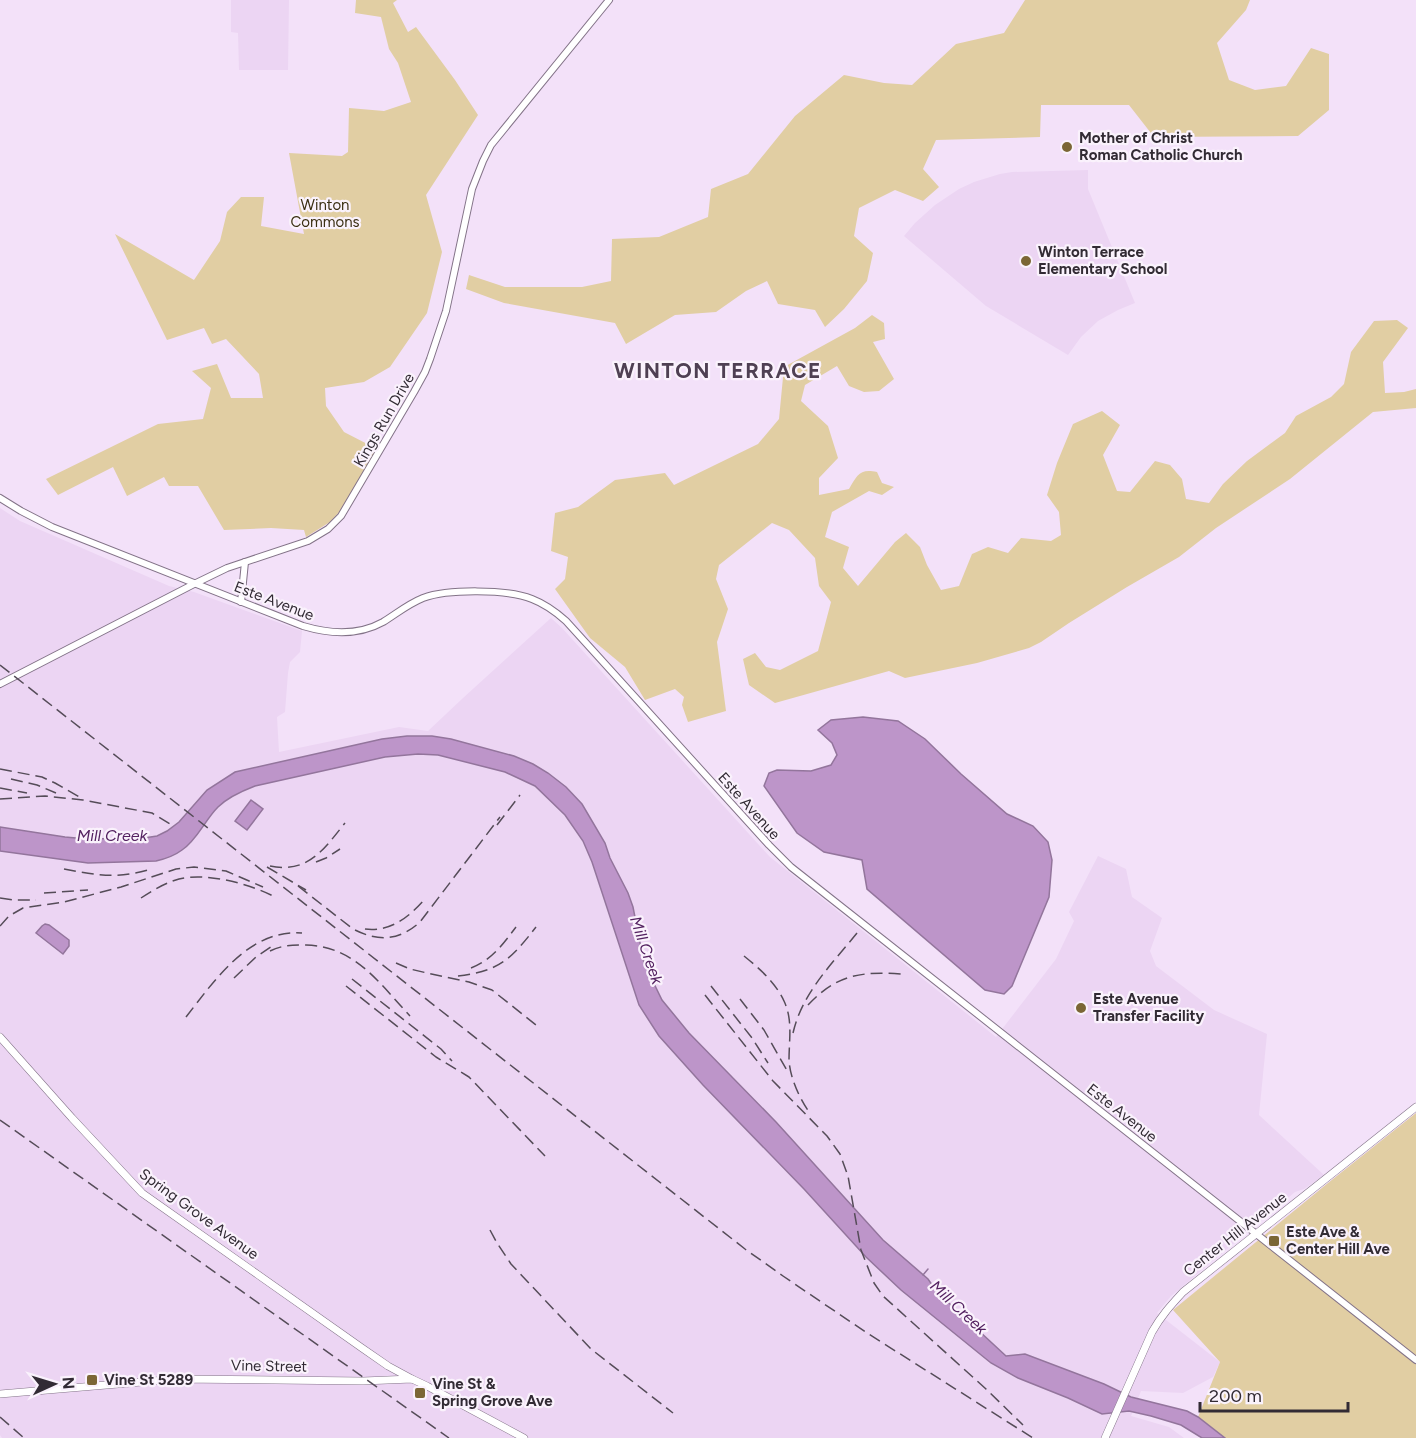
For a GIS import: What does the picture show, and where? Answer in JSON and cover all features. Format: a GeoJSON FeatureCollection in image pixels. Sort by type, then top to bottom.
{"type":"FeatureCollection","features":[{"type":"Feature","properties":{"kind":"main road","name":"Spring Grove Avenue"},"geometry":{"type":"LineString","coordinates":[[0,1037],[142,1193],[388,1366],[412,1379]]}},
{"type":"Feature","properties":{"kind":"main road","name":"Center Hill Avenue"},"geometry":{"type":"LineString","coordinates":[[1105,1438],[1153,1330],[1169,1306],[1416,1107]]}},
{"type":"Feature","properties":{"kind":"main road","name":"Vine Street"},"geometry":{"type":"LineString","coordinates":[[0,1394],[177,1379],[363,1381],[412,1379],[524,1438]]}},
{"type":"Feature","properties":{"kind":"street","name":"Kings Run Drive"},"geometry":{"type":"LineString","coordinates":[[0,684],[227,568],[297,546],[318,536],[335,523],[350,502],[414,392],[430,359],[446,311],[472,189],[491,145],[609,0]]}},
{"type":"Feature","properties":{"kind":"street","name":"Este Avenue"},"geometry":{"type":"LineString","coordinates":[[0,498],[52,526],[194,584],[322,632],[333,633],[368,628],[385,621],[411,603],[433,595],[447,593],[512,594],[532,599],[551,609],[566,621],[791,867],[1416,1360]]}},
{"type":"Feature","properties":{"kind":"street"},"geometry":{"type":"LineString","coordinates":[[242,602],[245,562]]}},
{"type":"Feature","properties":{"kind":"shaded area"},"geometry":{"type":"Polygon","coordinates":[[[231,0],[289,0],[288,70],[239,70],[238,33],[231,32],[231,0]]]}},
{"type":"Feature","properties":{"kind":"shaded area","name":"Winton Terrace Elementary School"},"geometry":{"type":"Polygon","coordinates":[[[1088,170],[1088,189],[1135,303],[1098,321],[1081,337],[1068,355],[986,306],[904,236],[935,205],[974,182],[1012,172],[1088,170]]]}},
{"type":"Feature","properties":{"kind":"shaded area"},"geometry":{"type":"Polygon","coordinates":[[[0,508],[20,521],[169,586],[194,592],[302,631],[300,652],[290,662],[285,712],[277,717],[279,752],[399,727],[428,731],[551,618],[770,857],[996,1037],[1056,959],[1074,921],[1069,912],[1098,856],[1126,869],[1132,897],[1162,918],[1150,951],[1156,966],[1214,1010],[1267,1034],[1259,1115],[1324,1175],[1304,1189],[1295,1192],[1171,1296],[1157,1313],[1220,1362],[1213,1377],[1183,1393],[1141,1391],[1131,1416],[1169,1427],[1184,1438],[2,1438],[0,1435],[0,508]]]}},
{"type":"Feature","properties":{"kind":"shaded area"},"geometry":{"type":"Polygon","coordinates":[[[863,717],[898,721],[925,739],[1007,814],[1033,826],[1048,842],[1052,860],[1049,897],[1012,986],[1004,994],[985,990],[867,889],[862,860],[824,852],[797,833],[764,786],[769,773],[777,770],[811,771],[831,765],[837,755],[832,743],[818,730],[831,720],[863,717]]]}},
{"type":"Feature","properties":{"kind":"shaded area"},"geometry":{"type":"Polygon","coordinates":[[[407,736],[451,739],[514,756],[533,764],[566,787],[582,804],[605,843],[628,893],[644,963],[662,1000],[689,1033],[776,1122],[883,1240],[928,1279],[937,1292],[1006,1356],[1025,1354],[1104,1384],[1131,1397],[1187,1411],[1225,1438],[1202,1438],[1181,1425],[1129,1411],[1102,1414],[1018,1378],[991,1363],[901,1290],[866,1257],[659,1036],[639,1005],[583,841],[565,815],[535,786],[505,772],[438,755],[385,757],[255,786],[240,792],[218,807],[187,846],[176,854],[156,861],[88,863],[0,851],[0,827],[87,839],[157,836],[179,822],[207,790],[235,772],[382,739],[407,736]]]}},
{"type":"Feature","properties":{"kind":"shaded area"},"geometry":{"type":"Polygon","coordinates":[[[251,800],[263,809],[247,830],[235,821],[251,800]]]}},
{"type":"Feature","properties":{"kind":"shaded area"},"geometry":{"type":"Polygon","coordinates":[[[45,924],[69,940],[69,946],[63,954],[36,933],[45,924]]]}},
{"type":"Feature","properties":{"kind":"green space","name":"Winton Commons"},"geometry":{"type":"Polygon","coordinates":[[[356,0],[397,0],[393,3],[408,32],[416,27],[478,115],[426,195],[442,252],[427,313],[390,367],[364,382],[325,388],[326,406],[344,432],[377,449],[343,508],[330,522],[306,537],[304,530],[271,528],[224,530],[198,486],[169,486],[164,477],[127,496],[113,467],[58,495],[46,479],[158,424],[203,419],[211,388],[192,371],[217,364],[231,398],[263,398],[259,374],[226,339],[212,344],[204,328],[167,340],[115,234],[194,280],[220,241],[227,212],[241,197],[264,197],[261,226],[304,234],[289,153],[342,156],[348,152],[349,108],[384,111],[411,102],[398,63],[389,49],[381,17],[355,13],[356,0]]]}},
{"type":"Feature","properties":{"kind":"green space"},"geometry":{"type":"Polygon","coordinates":[[[1025,0],[1250,0],[1246,10],[1217,43],[1229,80],[1255,90],[1286,86],[1311,48],[1329,54],[1329,110],[1298,136],[1154,137],[1129,105],[1041,105],[1040,137],[936,140],[923,169],[939,187],[923,201],[895,190],[859,208],[854,236],[873,253],[867,281],[844,309],[825,327],[815,310],[778,304],[767,281],[746,291],[716,312],[675,315],[626,344],[615,323],[504,303],[466,289],[469,275],[505,287],[582,287],[611,281],[612,239],[659,237],[708,217],[711,189],[748,174],[795,116],[844,75],[884,83],[912,85],[956,44],[1004,33],[1025,0]]]}},
{"type":"Feature","properties":{"kind":"green space"},"geometry":{"type":"Polygon","coordinates":[[[872,315],[884,323],[885,339],[873,342],[894,379],[879,391],[864,392],[849,386],[837,366],[805,385],[801,401],[828,426],[838,458],[819,478],[819,495],[849,489],[857,476],[867,471],[877,472],[882,483],[894,487],[882,495],[869,491],[832,512],[825,537],[849,547],[843,568],[858,586],[895,542],[906,533],[920,547],[941,590],[959,586],[972,554],[988,547],[1008,553],[1021,538],[1051,541],[1061,535],[1059,512],[1047,495],[1057,463],[1073,424],[1102,411],[1120,425],[1103,455],[1117,491],[1130,492],[1155,461],[1170,465],[1182,479],[1186,499],[1209,503],[1223,484],[1247,461],[1285,433],[1296,416],[1331,397],[1344,384],[1351,352],[1374,321],[1397,320],[1408,328],[1383,362],[1385,393],[1416,389],[1416,408],[1373,412],[1290,479],[1216,528],[1179,557],[1029,648],[977,663],[905,678],[889,671],[775,703],[749,685],[743,659],[755,653],[766,667],[780,670],[818,651],[831,602],[819,586],[815,558],[789,530],[772,523],[719,565],[716,579],[728,609],[717,642],[726,711],[688,722],[682,705],[684,697],[675,689],[645,700],[625,667],[590,638],[555,589],[565,579],[568,557],[551,551],[555,513],[578,507],[615,480],[665,473],[674,485],[758,444],[779,419],[784,367],[855,328],[872,315]]]}},
{"type":"Feature","properties":{"kind":"green space"},"geometry":{"type":"Polygon","coordinates":[[[1416,1113],[1416,1438],[1225,1438],[1198,1417],[1220,1362],[1173,1310],[1416,1113]]]}},
{"type":"Feature","properties":{"kind":"waterway"},"geometry":{"type":"LineString","coordinates":[[923,1275],[928,1269]]}},
{"type":"Feature","properties":{"kind":"railway"},"geometry":{"type":"LineString","coordinates":[[0,665],[745,1249],[867,1333],[1033,1438]]}},
{"type":"Feature","properties":{"kind":"railway"},"geometry":{"type":"LineString","coordinates":[[0,769],[42,777],[81,798]]}},
{"type":"Feature","properties":{"kind":"railway"},"geometry":{"type":"LineString","coordinates":[[11,779],[37,785],[56,793]]}},
{"type":"Feature","properties":{"kind":"railway"},"geometry":{"type":"LineString","coordinates":[[0,788],[27,793]]}},
{"type":"Feature","properties":{"kind":"railway"},"geometry":{"type":"LineString","coordinates":[[497,825],[520,795]]}},
{"type":"Feature","properties":{"kind":"railway"},"geometry":{"type":"LineString","coordinates":[[0,799],[45,796],[83,800],[152,813],[170,824]]}},
{"type":"Feature","properties":{"kind":"railway"},"geometry":{"type":"LineString","coordinates":[[298,886],[353,929],[380,938],[396,936],[420,922],[500,817]]}},
{"type":"Feature","properties":{"kind":"railway"},"geometry":{"type":"LineString","coordinates":[[270,866],[283,868],[305,863],[322,850],[345,823]]}},
{"type":"Feature","properties":{"kind":"railway"},"geometry":{"type":"LineString","coordinates":[[316,862],[340,849]]}},
{"type":"Feature","properties":{"kind":"railway"},"geometry":{"type":"LineString","coordinates":[[0,926],[9,916],[23,908],[64,902],[176,869],[194,867],[226,871],[263,887]]}},
{"type":"Feature","properties":{"kind":"railway"},"geometry":{"type":"LineString","coordinates":[[267,867],[306,890]]}},
{"type":"Feature","properties":{"kind":"railway"},"geometry":{"type":"LineString","coordinates":[[64,869],[106,875],[148,870]]}},
{"type":"Feature","properties":{"kind":"railway"},"geometry":{"type":"LineString","coordinates":[[141,898],[159,887],[190,877],[228,880],[275,897]]}},
{"type":"Feature","properties":{"kind":"railway"},"geometry":{"type":"LineString","coordinates":[[44,893],[88,890]]}},
{"type":"Feature","properties":{"kind":"railway"},"geometry":{"type":"LineString","coordinates":[[0,898],[36,900]]}},
{"type":"Feature","properties":{"kind":"railway"},"geometry":{"type":"LineString","coordinates":[[365,929],[390,926],[412,913],[424,900]]}},
{"type":"Feature","properties":{"kind":"railway"},"geometry":{"type":"LineString","coordinates":[[471,968],[491,956],[516,927]]}},
{"type":"Feature","properties":{"kind":"railway"},"geometry":{"type":"LineString","coordinates":[[458,976],[484,971],[503,962],[536,927]]}},
{"type":"Feature","properties":{"kind":"railway"},"geometry":{"type":"LineString","coordinates":[[186,1017],[221,973],[250,948],[266,939],[283,934],[302,933]]}},
{"type":"Feature","properties":{"kind":"railway"},"geometry":{"type":"LineString","coordinates":[[793,1033],[797,1018],[811,992],[857,933]]}},
{"type":"Feature","properties":{"kind":"railway"},"geometry":{"type":"LineString","coordinates":[[234,978],[256,957],[275,944]]}},
{"type":"Feature","properties":{"kind":"railway"},"geometry":{"type":"LineString","coordinates":[[270,951],[283,946],[306,945],[339,952],[353,959],[365,969],[410,1016]]}},
{"type":"Feature","properties":{"kind":"railway"},"geometry":{"type":"LineString","coordinates":[[744,956],[772,982],[787,1008],[790,1023],[791,1074],[809,1112]]}},
{"type":"Feature","properties":{"kind":"railway"},"geometry":{"type":"LineString","coordinates":[[396,963],[410,969],[469,982],[492,990],[536,1025]]}},
{"type":"Feature","properties":{"kind":"railway"},"geometry":{"type":"LineString","coordinates":[[808,1005],[829,987],[850,977],[874,973],[901,974]]}},
{"type":"Feature","properties":{"kind":"railway"},"geometry":{"type":"LineString","coordinates":[[352,979],[441,1049],[452,1061]]}},
{"type":"Feature","properties":{"kind":"railway"},"geometry":{"type":"LineString","coordinates":[[346,986],[436,1057],[469,1077],[545,1156]]}},
{"type":"Feature","properties":{"kind":"railway"},"geometry":{"type":"LineString","coordinates":[[711,986],[752,1038],[768,1063]]}},
{"type":"Feature","properties":{"kind":"railway"},"geometry":{"type":"LineString","coordinates":[[705,995],[773,1081],[827,1136],[840,1154],[848,1176],[861,1250],[874,1283],[883,1296],[1023,1425]]}},
{"type":"Feature","properties":{"kind":"railway"},"geometry":{"type":"LineString","coordinates":[[740,999],[764,1030],[789,1074]]}},
{"type":"Feature","properties":{"kind":"railway"},"geometry":{"type":"LineString","coordinates":[[0,1120],[449,1438]]}},
{"type":"Feature","properties":{"kind":"railway"},"geometry":{"type":"LineString","coordinates":[[490,1230],[511,1264],[591,1349],[673,1413]]}},
{"type":"Feature","properties":{"kind":"railway"},"geometry":{"type":"LineString","coordinates":[[0,1417],[24,1438]]}},
{"type":"Feature","properties":{"kind":"place","name":"Mother of Christ Roman Catholic Church"},"geometry":{"type":"Point","coordinates":[1067,147]}},
{"type":"Feature","properties":{"kind":"place","name":"Winton Terrace Elementary School"},"geometry":{"type":"Point","coordinates":[1026,261]}},
{"type":"Feature","properties":{"kind":"place","name":"Este Avenue Transfer Facility"},"geometry":{"type":"Point","coordinates":[1081,1008]}},
{"type":"Feature","properties":{"kind":"place","name":"Este Ave & Center Hill Ave"},"geometry":{"type":"Point","coordinates":[1274,1241]}},
{"type":"Feature","properties":{"kind":"place","name":"Vine St 5289"},"geometry":{"type":"Point","coordinates":[92,1380]}},
{"type":"Feature","properties":{"kind":"place","name":"Vine St & Spring Grove Ave"},"geometry":{"type":"Point","coordinates":[420,1393]}},
{"type":"Feature","properties":{"kind":"district","name":"WINTON TERRACE"},"geometry":{"type":"Point","coordinates":[718,371]}},
{"type":"Feature","properties":{"kind":"water label","name":"Mill Creek"},"geometry":{"type":"Point","coordinates":[112,835]}},
{"type":"Feature","properties":{"kind":"water label","name":"Mill Creek"},"geometry":{"type":"Point","coordinates":[647,950]}},
{"type":"Feature","properties":{"kind":"water label","name":"Mill Creek"},"geometry":{"type":"Point","coordinates":[959,1307]}}]}
